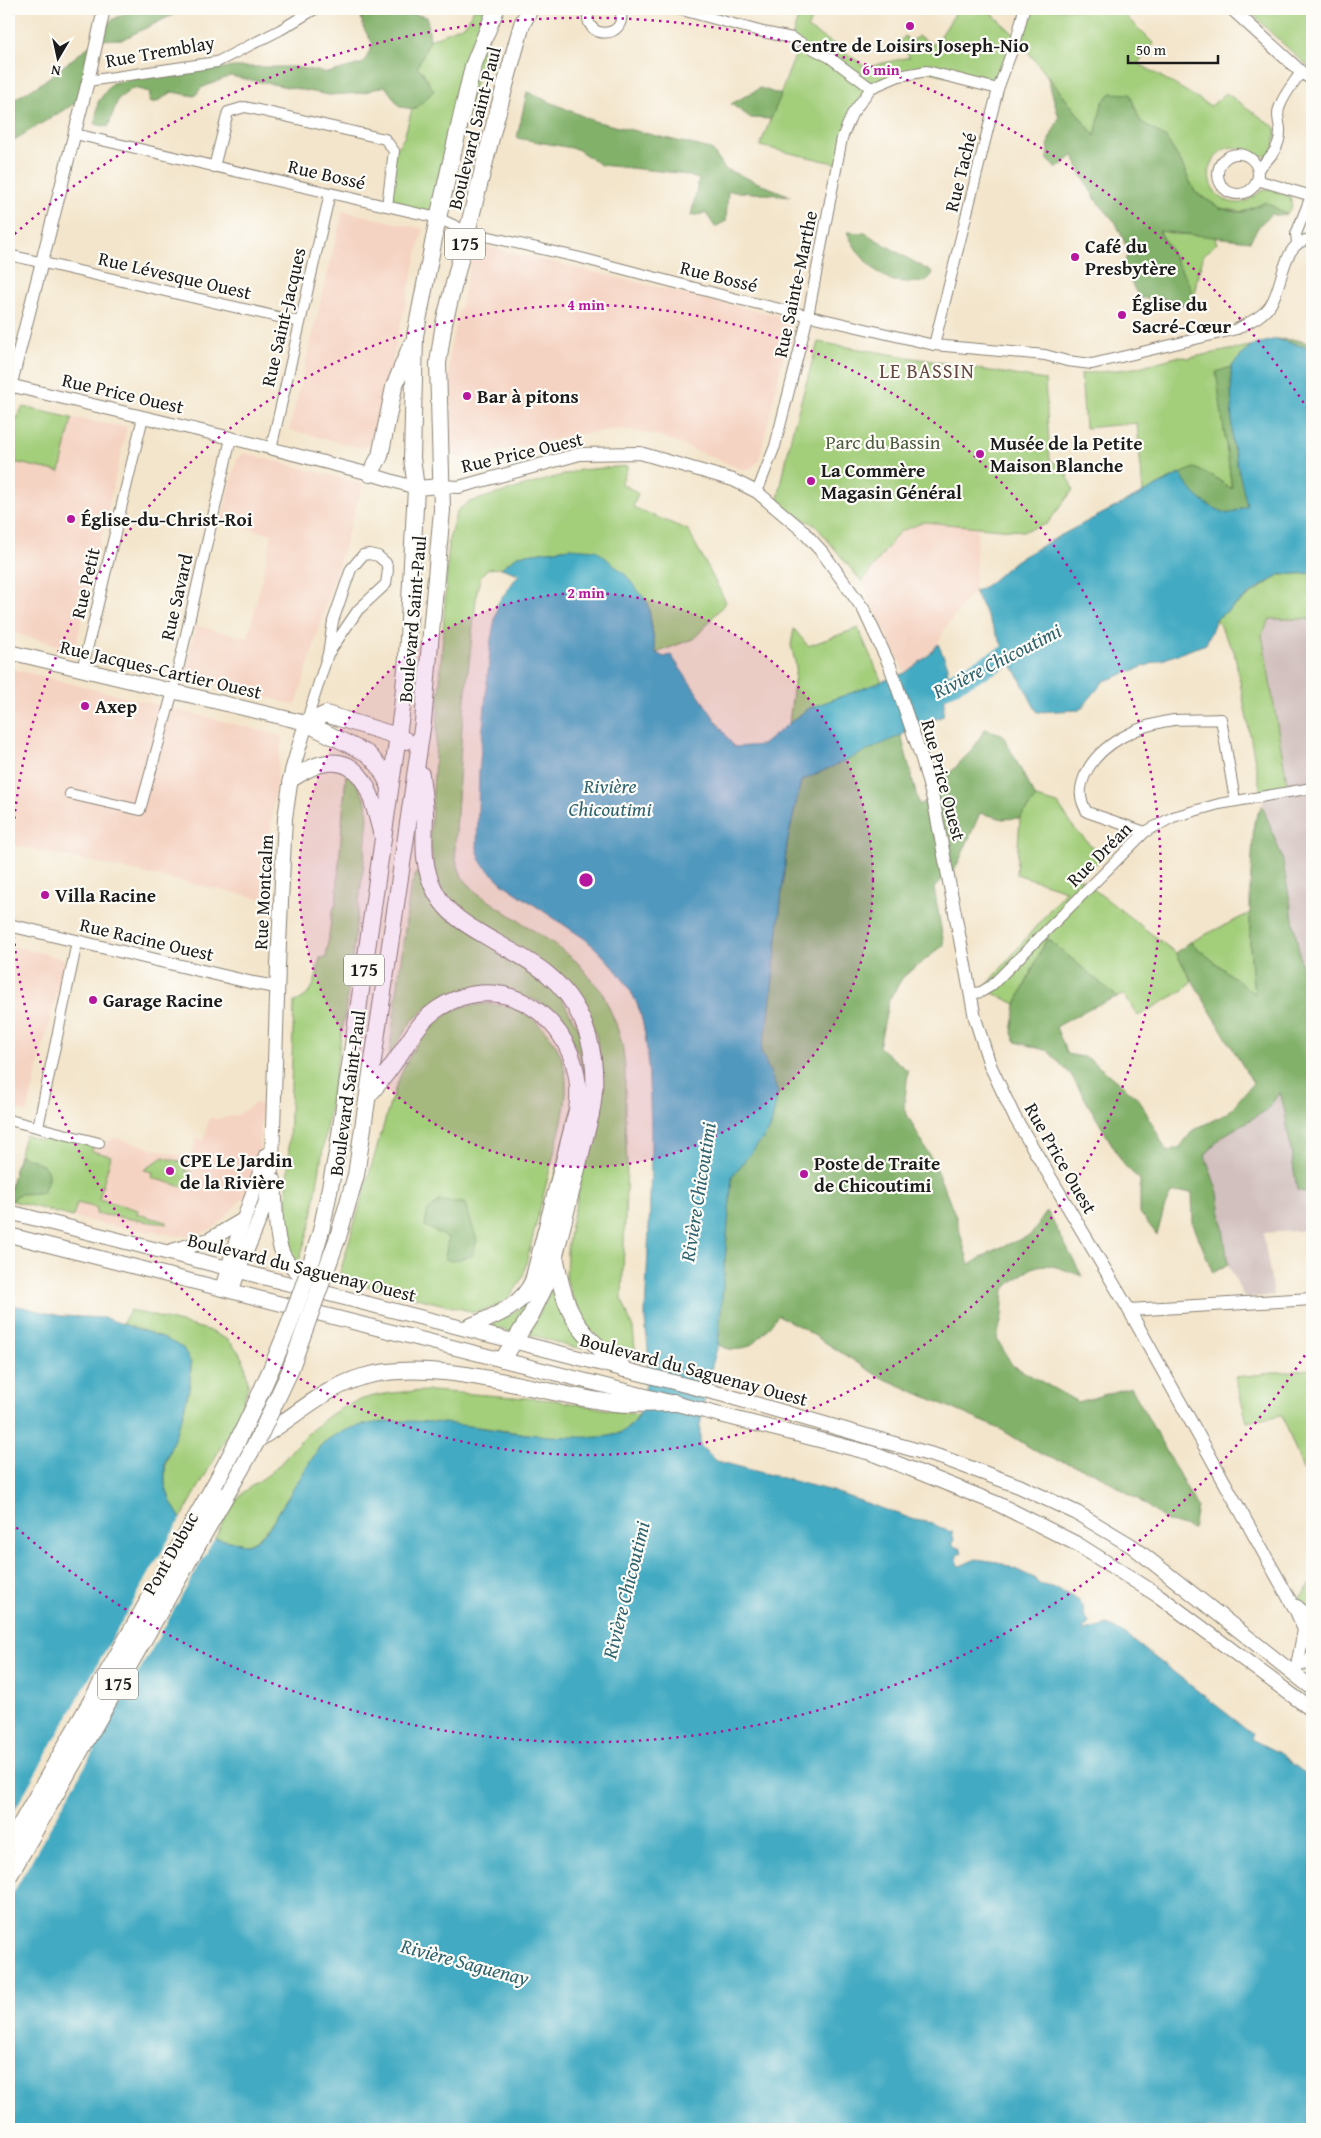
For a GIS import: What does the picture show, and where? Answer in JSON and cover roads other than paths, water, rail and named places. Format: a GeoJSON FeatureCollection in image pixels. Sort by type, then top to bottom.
{"type":"FeatureCollection","features":[{"type":"Feature","properties":{"kind":"main road","name":"Boulevard Saint-Paul"},"geometry":{"type":"LineString","coordinates":[[321,1232],[337,1156],[407,658],[416,488],[412,458],[415,336],[438,218],[473,66],[496,9]]}},
{"type":"Feature","properties":{"kind":"main road","name":"Boulevard Saint-Paul"},"geometry":{"type":"LineString","coordinates":[[338,1237],[353,1190],[419,747],[442,510],[438,362],[444,322],[511,61],[522,24],[530,9]]}},
{"type":"Feature","properties":{"kind":"main road"},"geometry":{"type":"LineString","coordinates":[[370,474],[380,456],[394,387],[415,336]]}},
{"type":"Feature","properties":{"kind":"main road","name":"Rue Price Ouest"},"geometry":{"type":"LineString","coordinates":[[416,488],[440,486]]}},
{"type":"Feature","properties":{"kind":"main road","name":"Rue Jacques-Cartier Ouest"},"geometry":{"type":"LineString","coordinates":[[9,652],[306,723]]}},
{"type":"Feature","properties":{"kind":"main road"},"geometry":{"type":"LineString","coordinates":[[306,723],[326,714],[397,736],[419,747],[425,814],[424,860],[436,895],[448,910],[465,924],[529,962],[553,980],[576,1009],[592,1048],[596,1079],[593,1104],[555,1255],[536,1306],[516,1341],[503,1359]]}},
{"type":"Feature","properties":{"kind":"main road"},"geometry":{"type":"LineString","coordinates":[[306,723],[368,754],[379,766],[390,787]]}},
{"type":"Feature","properties":{"kind":"main road","name":"Rue Montcalm"},"geometry":{"type":"LineString","coordinates":[[232,1269],[265,1202],[272,1162],[277,987],[285,818],[290,779],[306,723]]}},
{"type":"Feature","properties":{"kind":"main road"},"geometry":{"type":"LineString","coordinates":[[290,779],[324,763],[340,764],[351,768],[361,776],[367,786],[383,837]]}},
{"type":"Feature","properties":{"kind":"main road"},"geometry":{"type":"LineString","coordinates":[[368,1096],[396,1062],[415,1030],[427,1017],[448,1003],[472,995],[503,996],[528,1004],[550,1022],[572,1054],[578,1081],[576,1110],[532,1281],[524,1297],[515,1306],[467,1328]]}},
{"type":"Feature","properties":{"kind":"main road","name":"Rue Montcalm"},"geometry":{"type":"LineString","coordinates":[[227,1290],[244,1220],[272,1138]]}},
{"type":"Feature","properties":{"kind":"main road"},"geometry":{"type":"LineString","coordinates":[[272,1162],[278,1239],[281,1251],[288,1262],[317,1290]]}},
{"type":"Feature","properties":{"kind":"main road","name":"Boulevard du Saguenay Ouest"},"geometry":{"type":"LineString","coordinates":[[9,1212],[724,1395],[943,1458],[1019,1486],[1077,1513],[1132,1546],[1294,1669],[1312,1688]]}},
{"type":"Feature","properties":{"kind":"main road"},"geometry":{"type":"LineString","coordinates":[[168,1252],[209,1240],[244,1220]]}},
{"type":"Feature","properties":{"kind":"main road","name":"Pont Dubuc"},"geometry":{"type":"LineString","coordinates":[[9,1845],[210,1493],[244,1429],[266,1384],[289,1327],[321,1232]]}},
{"type":"Feature","properties":{"kind":"main road","name":"Boulevard du Saguenay Ouest"},"geometry":{"type":"LineString","coordinates":[[9,1235],[503,1359],[617,1396]]}},
{"type":"Feature","properties":{"kind":"main road","name":"Pont Dubuc"},"geometry":{"type":"LineString","coordinates":[[9,1876],[258,1439],[289,1373],[338,1237]]}},
{"type":"Feature","properties":{"kind":"main road"},"geometry":{"type":"LineString","coordinates":[[555,1255],[562,1293],[574,1320],[593,1343],[624,1369]]}},
{"type":"Feature","properties":{"kind":"main road"},"geometry":{"type":"LineString","coordinates":[[258,1439],[284,1424],[322,1395],[352,1380],[391,1372],[439,1373],[675,1403]]}},
{"type":"Feature","properties":{"kind":"main road","name":"Boulevard du Saguenay Ouest"},"geometry":{"type":"LineString","coordinates":[[675,1403],[872,1453],[998,1504],[1077,1544],[1159,1596],[1281,1685],[1312,1710]]}},
{"type":"Feature","properties":{"kind":"main road","name":"Rue Price Ouest"},"geometry":{"type":"LineString","coordinates":[[1281,1685],[1294,1669]]}},
{"type":"Feature","properties":{"kind":"street"},"geometry":{"type":"LineString","coordinates":[[9,387],[88,81],[104,9]]}},
{"type":"Feature","properties":{"kind":"street","name":"Rue Tremblay"},"geometry":{"type":"LineString","coordinates":[[88,81],[217,62],[280,30],[315,9]]}},
{"type":"Feature","properties":{"kind":"street"},"geometry":{"type":"LineString","coordinates":[[589,9],[587,14],[590,25],[604,33],[618,27],[622,16],[620,9]]}},
{"type":"Feature","properties":{"kind":"street"},"geometry":{"type":"LineString","coordinates":[[678,9],[712,13],[764,32],[792,38],[828,57],[871,88],[899,76],[927,71],[998,89]]}},
{"type":"Feature","properties":{"kind":"street","name":"Rue Taché"},"geometry":{"type":"LineString","coordinates":[[934,345],[998,89],[1017,37],[1024,9]]}},
{"type":"Feature","properties":{"kind":"street"},"geometry":{"type":"LineString","coordinates":[[1232,9],[1307,76],[1280,105],[1277,115],[1280,129],[1277,146],[1272,157],[1258,169]]}},
{"type":"Feature","properties":{"kind":"street","name":"Rue Sainte-Marthe"},"geometry":{"type":"LineString","coordinates":[[757,492],[775,446],[808,316],[842,138],[852,114],[871,88]]}},
{"type":"Feature","properties":{"kind":"street"},"geometry":{"type":"LineString","coordinates":[[214,167],[228,112],[245,107],[385,139],[394,151],[387,206]]}},
{"type":"Feature","properties":{"kind":"street","name":"Rue Bossé"},"geometry":{"type":"LineString","coordinates":[[74,134],[438,218],[468,232],[581,258],[737,299],[934,345],[1046,355],[1067,361],[1092,364],[1237,329],[1257,318],[1271,305],[1291,251],[1297,242],[1296,234],[1311,196]]}},
{"type":"Feature","properties":{"kind":"street"},"geometry":{"type":"LineString","coordinates":[[1233,155],[1245,156],[1251,159],[1258,169],[1257,180],[1250,191],[1238,194],[1226,190],[1219,179],[1218,173],[1223,161],[1233,155]]}},
{"type":"Feature","properties":{"kind":"street"},"geometry":{"type":"LineString","coordinates":[[1257,180],[1311,196]]}},
{"type":"Feature","properties":{"kind":"street","name":"Rue Saint-Jacques"},"geometry":{"type":"LineString","coordinates":[[271,449],[330,193]]}},
{"type":"Feature","properties":{"kind":"street"},"geometry":{"type":"LineString","coordinates":[[1297,242],[1312,238]]}},
{"type":"Feature","properties":{"kind":"street","name":"Rue Lévesque Ouest"},"geometry":{"type":"LineString","coordinates":[[9,255],[300,322]]}},
{"type":"Feature","properties":{"kind":"street","name":"Rue Price Ouest"},"geometry":{"type":"LineString","coordinates":[[9,387],[142,416],[231,438],[370,474],[416,488]]}},
{"type":"Feature","properties":{"kind":"street","name":"Rue Petit"},"geometry":{"type":"LineString","coordinates":[[82,670],[142,416]]}},
{"type":"Feature","properties":{"kind":"street","name":"Rue Savard"},"geometry":{"type":"LineString","coordinates":[[70,794],[140,810],[173,691],[231,438]]}},
{"type":"Feature","properties":{"kind":"street","name":"Rue Price Ouest"},"geometry":{"type":"LineString","coordinates":[[440,486],[459,488],[580,454],[640,453],[733,480],[757,492],[802,530],[823,553],[864,610],[890,666],[922,759],[934,803],[974,1018],[990,1065],[1014,1116],[1129,1310],[1291,1602],[1304,1630],[1294,1669]]}},
{"type":"Feature","properties":{"kind":"street","name":"Rue Montcalm"},"geometry":{"type":"LineString","coordinates":[[306,723],[328,654],[333,621],[351,569],[363,555],[378,556],[386,563],[388,570],[386,584],[358,610],[328,654]]}},
{"type":"Feature","properties":{"kind":"street"},"geometry":{"type":"LineString","coordinates":[[1145,832],[1087,812],[1080,794],[1082,782],[1089,767],[1106,747],[1141,729],[1173,720],[1221,719],[1234,794]]}},
{"type":"Feature","properties":{"kind":"street","name":"Rue Dréan"},"geometry":{"type":"LineString","coordinates":[[970,994],[981,992],[991,986],[1145,832],[1173,817],[1220,804],[1312,788]]}},
{"type":"Feature","properties":{"kind":"street","name":"Rue Racine Ouest"},"geometry":{"type":"LineString","coordinates":[[9,925],[253,983],[277,987]]}},
{"type":"Feature","properties":{"kind":"street"},"geometry":{"type":"LineString","coordinates":[[38,1127],[77,942]]}},
{"type":"Feature","properties":{"kind":"street"},"geometry":{"type":"LineString","coordinates":[[9,1120],[99,1143]]}},
{"type":"Feature","properties":{"kind":"street"},"geometry":{"type":"LineString","coordinates":[[1129,1310],[1312,1299]]}},
{"type":"Feature","properties":{"kind":"street"},"geometry":{"type":"LineString","coordinates":[[1291,1602],[1307,1616],[1312,1625]]}},
{"type":"Feature","properties":{"kind":"street"},"geometry":{"type":"LineString","coordinates":[[1294,1669],[1308,1662],[1312,1657]]}},
{"type":"Feature","properties":{"kind":"water","name":"Rivière Chicoutimi"},"geometry":{"type":"Polygon","coordinates":[[[1276,339],[1312,349],[1312,573],[1279,575],[1216,619],[1206,644],[1104,681],[1080,710],[1037,712],[974,591],[991,582],[1020,558],[1180,474],[1190,489],[1200,499],[1219,510],[1228,514],[1247,506],[1232,442],[1231,367],[1250,346],[1276,339]]]}},
{"type":"Feature","properties":{"kind":"water","name":"Rivière Saguenay"},"geometry":{"type":"Polygon","coordinates":[[[570,548],[596,550],[625,574],[648,603],[656,653],[664,657],[671,655],[734,747],[762,745],[807,709],[905,673],[930,654],[938,644],[948,666],[943,716],[801,781],[787,844],[769,1016],[761,1051],[778,1092],[770,1130],[732,1176],[718,1345],[708,1380],[700,1426],[700,1446],[717,1461],[832,1491],[915,1520],[933,1523],[939,1528],[952,1532],[954,1540],[951,1545],[961,1549],[962,1552],[958,1555],[957,1564],[960,1566],[976,1559],[998,1562],[1034,1578],[1039,1584],[1055,1588],[1078,1600],[1083,1607],[1085,1618],[1090,1622],[1084,1631],[1108,1625],[1126,1635],[1253,1734],[1251,1739],[1279,1753],[1312,1779],[1312,2129],[9,2129],[9,1304],[61,1316],[105,1318],[162,1337],[183,1348],[191,1363],[190,1384],[183,1414],[165,1463],[165,1485],[171,1502],[181,1519],[215,1538],[245,1544],[255,1541],[268,1529],[320,1446],[339,1433],[362,1425],[415,1421],[562,1437],[595,1437],[620,1433],[627,1429],[639,1415],[648,1366],[645,1315],[651,1153],[647,1055],[645,1033],[640,1012],[631,991],[602,954],[585,939],[503,884],[482,864],[477,849],[479,771],[491,639],[498,603],[519,574],[501,568],[519,555],[570,548]]]}},
{"type":"Feature","properties":{"kind":"waterway","name":"Rivière Chicoutimi"},"geometry":{"type":"LineString","coordinates":[[920,700],[1033,642]]}},
{"type":"Feature","properties":{"kind":"place","name":"Centre de Loisirs Joseph-Nio"},"geometry":{"type":"Point","coordinates":[910,26]}},
{"type":"Feature","properties":{"kind":"place","name":"Café du Presbytère"},"geometry":{"type":"Point","coordinates":[1075,257]}},
{"type":"Feature","properties":{"kind":"place","name":"Église du Sacré-Cœur"},"geometry":{"type":"Point","coordinates":[1122,315]}},
{"type":"Feature","properties":{"kind":"place","name":"Bar à pitons"},"geometry":{"type":"Point","coordinates":[467,396]}},
{"type":"Feature","properties":{"kind":"place","name":"Musée de la Petite Maison Blanche"},"geometry":{"type":"Point","coordinates":[980,454]}},
{"type":"Feature","properties":{"kind":"place","name":"La Commère Magasin Général"},"geometry":{"type":"Point","coordinates":[811,481]}},
{"type":"Feature","properties":{"kind":"place","name":"Église-du-Christ-Roi"},"geometry":{"type":"Point","coordinates":[71,519]}},
{"type":"Feature","properties":{"kind":"place","name":"Axep"},"geometry":{"type":"Point","coordinates":[85,706]}},
{"type":"Feature","properties":{"kind":"place","name":"Villa Racine"},"geometry":{"type":"Point","coordinates":[45,895]}},
{"type":"Feature","properties":{"kind":"place","name":"Garage Racine"},"geometry":{"type":"Point","coordinates":[93,1000]}},
{"type":"Feature","properties":{"kind":"place","name":"CPE Le Jardin de la Rivière"},"geometry":{"type":"Point","coordinates":[170,1171]}},
{"type":"Feature","properties":{"kind":"place","name":"Poste de Traite de Chicoutimi"},"geometry":{"type":"Point","coordinates":[804,1174]}},
{"type":"Feature","properties":{"kind":"district","name":"LE BASSIN"},"geometry":{"type":"Point","coordinates":[927,371]}},
{"type":"Feature","properties":{"kind":"park label","name":"Parc du Bassin"},"geometry":{"type":"Point","coordinates":[883,442]}}]}
